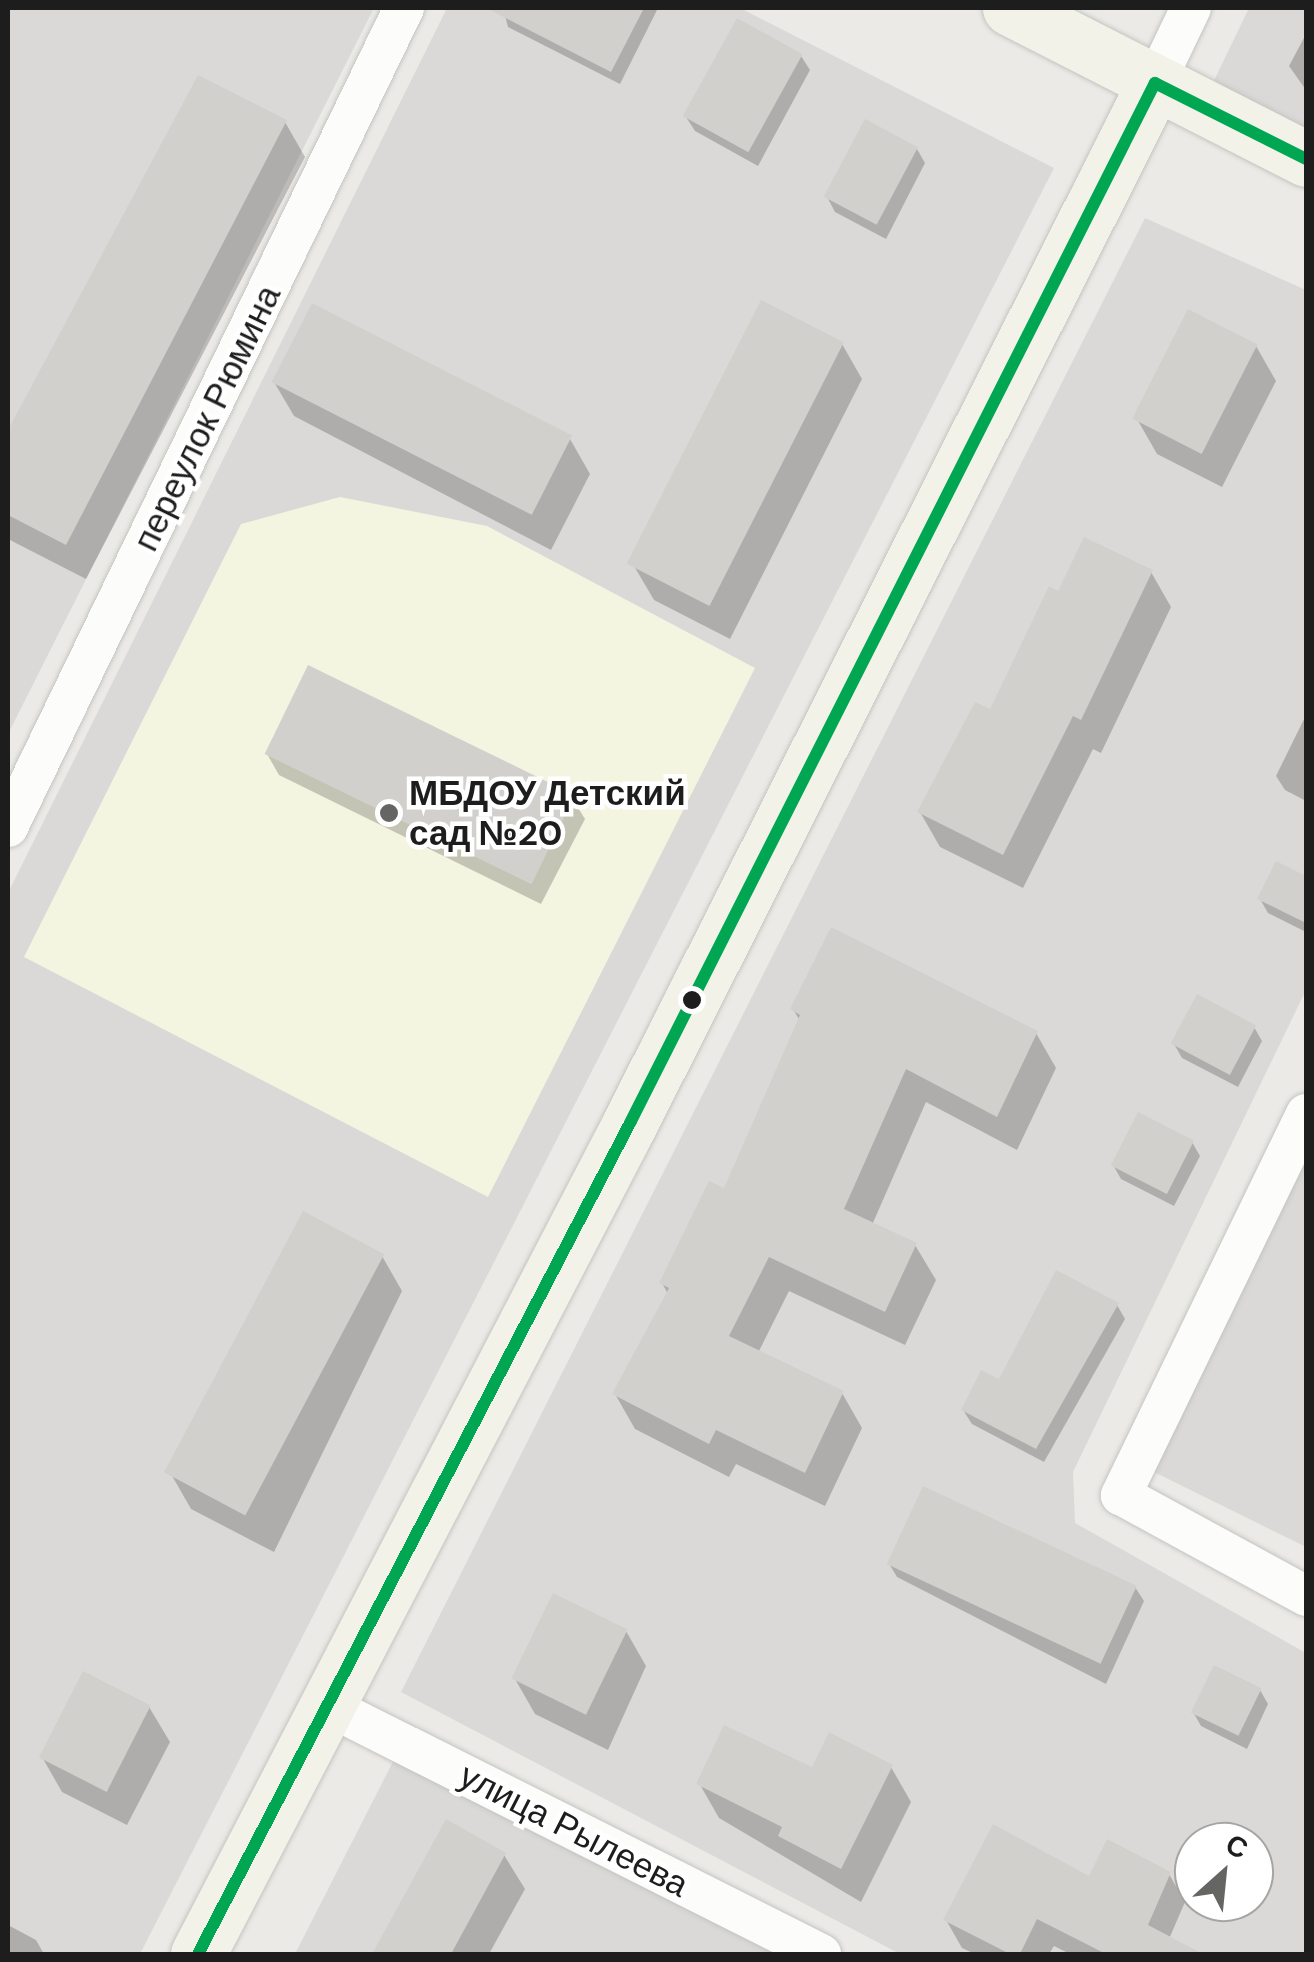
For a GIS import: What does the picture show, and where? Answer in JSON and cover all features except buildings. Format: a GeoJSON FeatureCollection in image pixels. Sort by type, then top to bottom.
{"type":"FeatureCollection","features":[{"type":"Feature","properties":{"kind":"street","name":"переулок Рюмина"},"geometry":{"type":"LineString","coordinates":[[8,827],[404,8]]}},
{"type":"Feature","properties":{"kind":"street"},"geometry":{"type":"LineString","coordinates":[[1010,8],[1306,159]]}},
{"type":"Feature","properties":{"kind":"street"},"geometry":{"type":"LineString","coordinates":[[198,1954],[328,1706],[1190,8]]}},
{"type":"Feature","properties":{"kind":"street"},"geometry":{"type":"LineString","coordinates":[[1306,1114],[1121,1495],[1306,1596]]}},
{"type":"Feature","properties":{"kind":"street","name":"улица Рылеева"},"geometry":{"type":"LineString","coordinates":[[328,1706],[821,1954]]}},
{"type":"Feature","properties":{"kind":"shaded area"},"geometry":{"type":"Polygon","coordinates":[[[8,8],[374,8],[8,734],[8,8]]]}},
{"type":"Feature","properties":{"kind":"shaded area"},"geometry":{"type":"Polygon","coordinates":[[[447,8],[740,8],[1054,168],[140,1954],[8,1954],[8,893],[447,8]]]}},
{"type":"Feature","properties":{"kind":"shaded area"},"geometry":{"type":"Polygon","coordinates":[[[1249,8],[1306,8],[1306,173],[1194,122],[1249,8]]]}},
{"type":"Feature","properties":{"kind":"shaded area"},"geometry":{"type":"Polygon","coordinates":[[[1145,218],[1306,290],[1306,990],[1073,1472],[1075,1523],[1306,1653],[1306,1954],[900,1954],[401,1692],[1145,218]]]}},
{"type":"Feature","properties":{"kind":"shaded area","name":"МБДОУ Детский сад №20"},"geometry":{"type":"Polygon","coordinates":[[[340,497],[487,526],[755,668],[488,1197],[24,957],[241,524],[340,497]]]}},
{"type":"Feature","properties":{"kind":"shaded area"},"geometry":{"type":"Polygon","coordinates":[[[1306,1161],[1306,1547],[1154,1472],[1306,1161]]]}},
{"type":"Feature","properties":{"kind":"shaded area"},"geometry":{"type":"Polygon","coordinates":[[[404,1740],[808,1954],[295,1954],[404,1740]]]}},
{"type":"Feature","properties":{"kind":"transit line"},"geometry":{"type":"LineString","coordinates":[[198,1954],[630,1123],[1155,83],[1306,159]]}},
{"type":"Feature","properties":{"kind":"place","name":"МБДОУ Детский сад №20"},"geometry":{"type":"Point","coordinates":[389,813]}}]}
